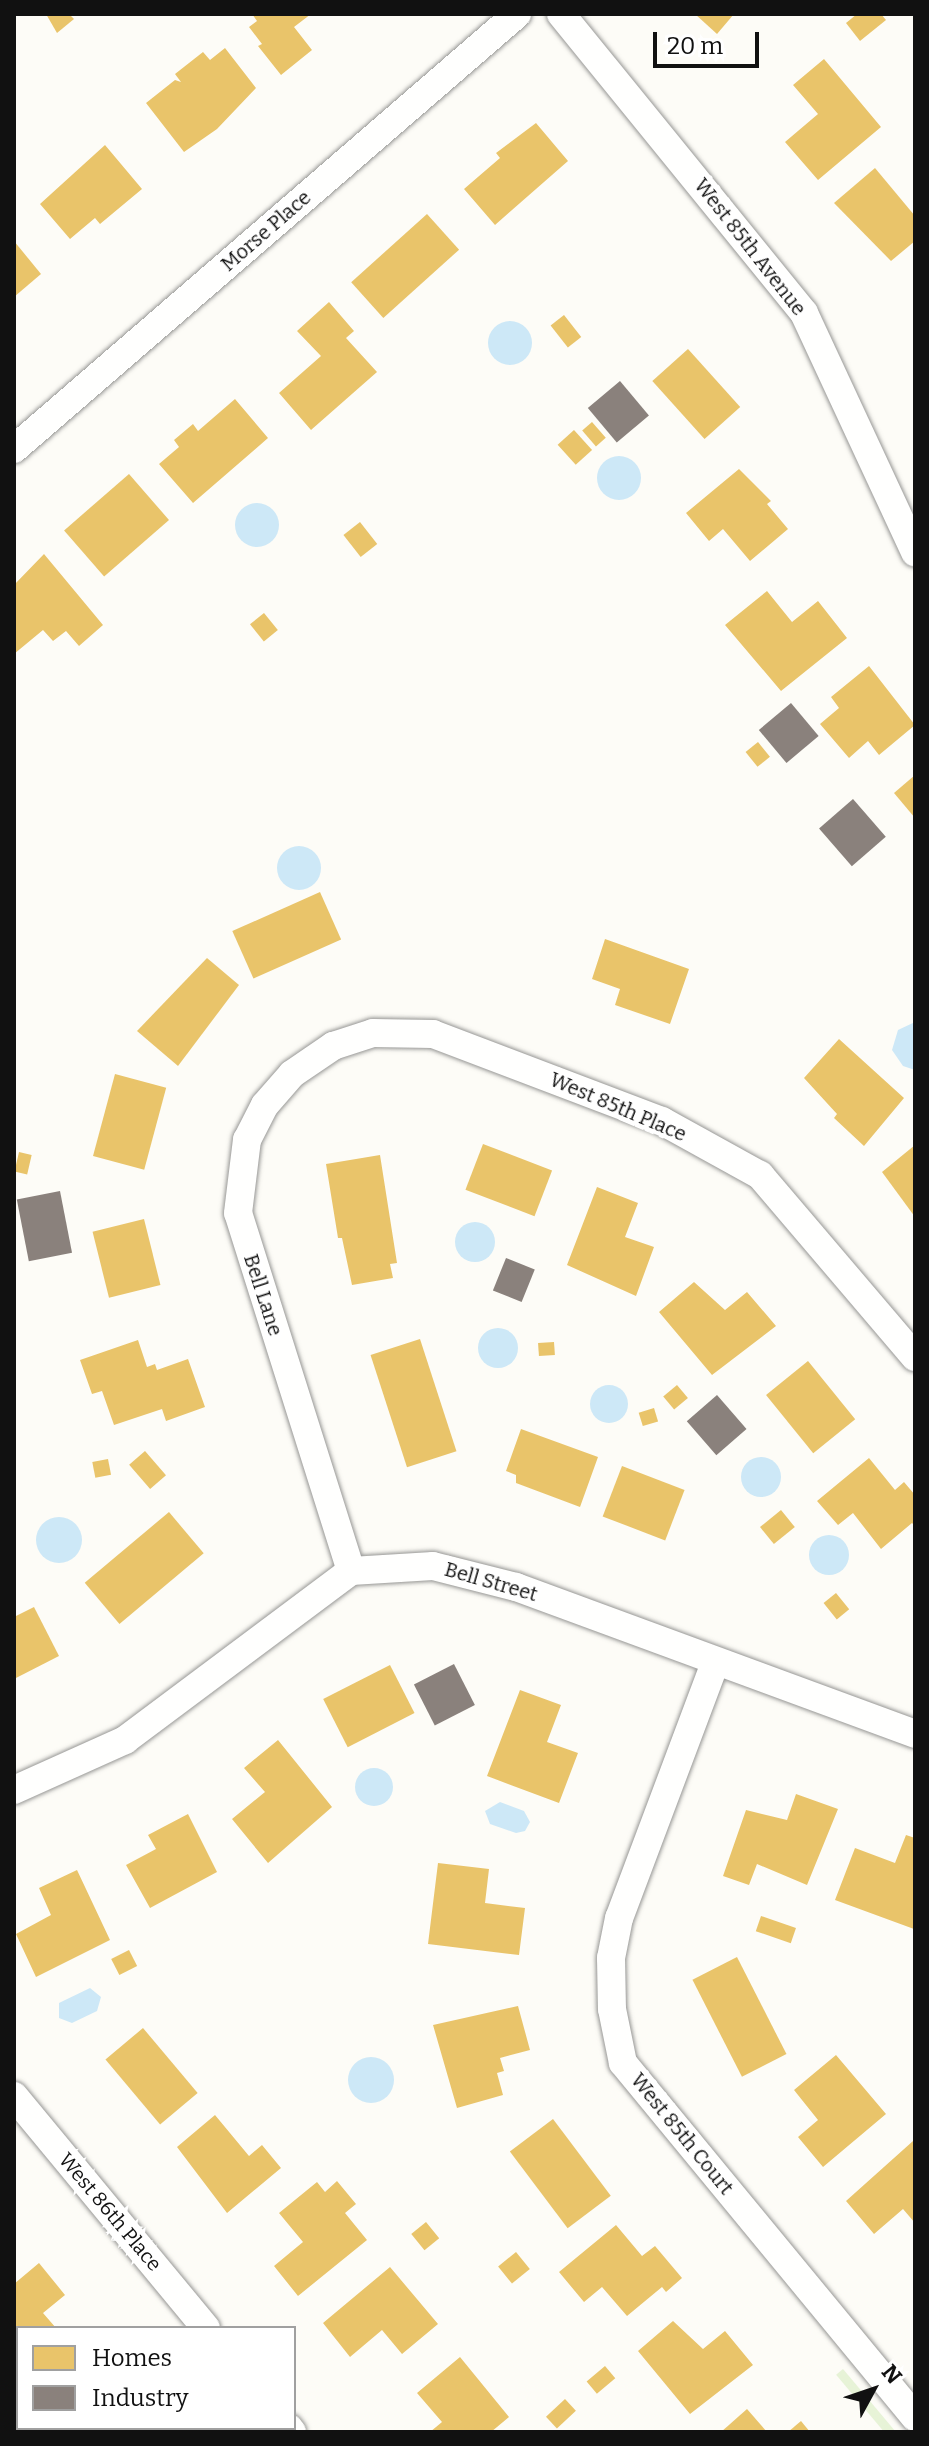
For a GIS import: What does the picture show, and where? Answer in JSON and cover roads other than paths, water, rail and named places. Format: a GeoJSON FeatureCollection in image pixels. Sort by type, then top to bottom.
{"type":"FeatureCollection","features":[{"type":"Feature","properties":{"kind":"street","name":"Morse Place"},"geometry":{"type":"LineString","coordinates":[[14,449],[517,14]]}},
{"type":"Feature","properties":{"kind":"street","name":"West 85th Avenue"},"geometry":{"type":"LineString","coordinates":[[561,14],[804,313],[915,552]]}},
{"type":"Feature","properties":{"kind":"street","name":"West 85th Place"},"geometry":{"type":"LineString","coordinates":[[333,1046],[373,1033],[433,1034],[662,1121],[760,1175],[915,1357]]}},
{"type":"Feature","properties":{"kind":"street","name":"Bell Lane"},"geometry":{"type":"LineString","coordinates":[[333,1046],[292,1074],[265,1105],[247,1140],[238,1213],[351,1571]]}},
{"type":"Feature","properties":{"kind":"street","name":"Bell Street"},"geometry":{"type":"LineString","coordinates":[[351,1571],[433,1566],[516,1587],[715,1663],[915,1734]]}},
{"type":"Feature","properties":{"kind":"street"},"geometry":{"type":"LineString","coordinates":[[14,1790],[125,1740],[351,1571]]}},
{"type":"Feature","properties":{"kind":"street","name":"West 85th Court"},"geometry":{"type":"LineString","coordinates":[[715,1663],[619,1918],[611,1958],[612,2009],[623,2063],[915,2417]]}},
{"type":"Feature","properties":{"kind":"street","name":"West 86th Place"},"geometry":{"type":"LineString","coordinates":[[14,2096],[204,2326]]}},
{"type":"Feature","properties":{"kind":"water"},"geometry":{"type":"Polygon","coordinates":[[[510,321],[526,327],[532,343],[526,359],[510,365],[494,359],[488,343],[494,327],[510,321]]]}},
{"type":"Feature","properties":{"kind":"water"},"geometry":{"type":"Polygon","coordinates":[[[619,456],[635,462],[641,478],[635,494],[619,500],[603,494],[597,478],[603,462],[619,456]]]}},
{"type":"Feature","properties":{"kind":"water"},"geometry":{"type":"Polygon","coordinates":[[[257,503],[273,509],[279,525],[273,541],[257,547],[241,541],[235,525],[241,509],[257,503]]]}},
{"type":"Feature","properties":{"kind":"water"},"geometry":{"type":"Polygon","coordinates":[[[299,846],[314,853],[321,868],[314,883],[299,890],[284,883],[277,868],[284,853],[299,846]]]}},
{"type":"Feature","properties":{"kind":"water"},"geometry":{"type":"Polygon","coordinates":[[[915,1022],[915,1070],[903,1066],[892,1050],[898,1030],[915,1022]]]}},
{"type":"Feature","properties":{"kind":"water"},"geometry":{"type":"Polygon","coordinates":[[[475,1222],[489,1228],[495,1242],[489,1256],[475,1262],[461,1256],[455,1242],[461,1228],[475,1222]]]}},
{"type":"Feature","properties":{"kind":"water"},"geometry":{"type":"Polygon","coordinates":[[[498,1328],[512,1334],[518,1348],[512,1362],[498,1368],[484,1362],[478,1348],[484,1334],[498,1328]]]}},
{"type":"Feature","properties":{"kind":"water"},"geometry":{"type":"Polygon","coordinates":[[[609,1385],[623,1390],[628,1404],[623,1418],[609,1423],[595,1418],[590,1404],[595,1390],[609,1385]]]}},
{"type":"Feature","properties":{"kind":"water"},"geometry":{"type":"Polygon","coordinates":[[[761,1457],[775,1463],[781,1477],[775,1491],[761,1497],[747,1491],[741,1477],[747,1463],[761,1457]]]}},
{"type":"Feature","properties":{"kind":"water"},"geometry":{"type":"Polygon","coordinates":[[[59,1517],[76,1523],[82,1540],[76,1557],[59,1563],[42,1557],[36,1540],[42,1523],[59,1517]]]}},
{"type":"Feature","properties":{"kind":"water"},"geometry":{"type":"Polygon","coordinates":[[[829,1535],[843,1541],[849,1555],[843,1569],[829,1575],[815,1569],[809,1555],[815,1541],[829,1535]]]}},
{"type":"Feature","properties":{"kind":"water"},"geometry":{"type":"Polygon","coordinates":[[[374,1768],[387,1774],[393,1787],[387,1800],[374,1806],[361,1800],[355,1787],[361,1774],[374,1768]]]}},
{"type":"Feature","properties":{"kind":"water"},"geometry":{"type":"Polygon","coordinates":[[[500,1802],[524,1811],[530,1822],[525,1831],[516,1833],[490,1824],[485,1811],[500,1802]]]}},
{"type":"Feature","properties":{"kind":"water"},"geometry":{"type":"Polygon","coordinates":[[[90,1988],[101,1997],[97,2011],[72,2023],[59,2018],[59,2003],[90,1988]]]}},
{"type":"Feature","properties":{"kind":"water"},"geometry":{"type":"Polygon","coordinates":[[[371,2057],[388,2063],[394,2080],[388,2097],[371,2103],[354,2097],[348,2080],[354,2063],[371,2057]]]}}]}
